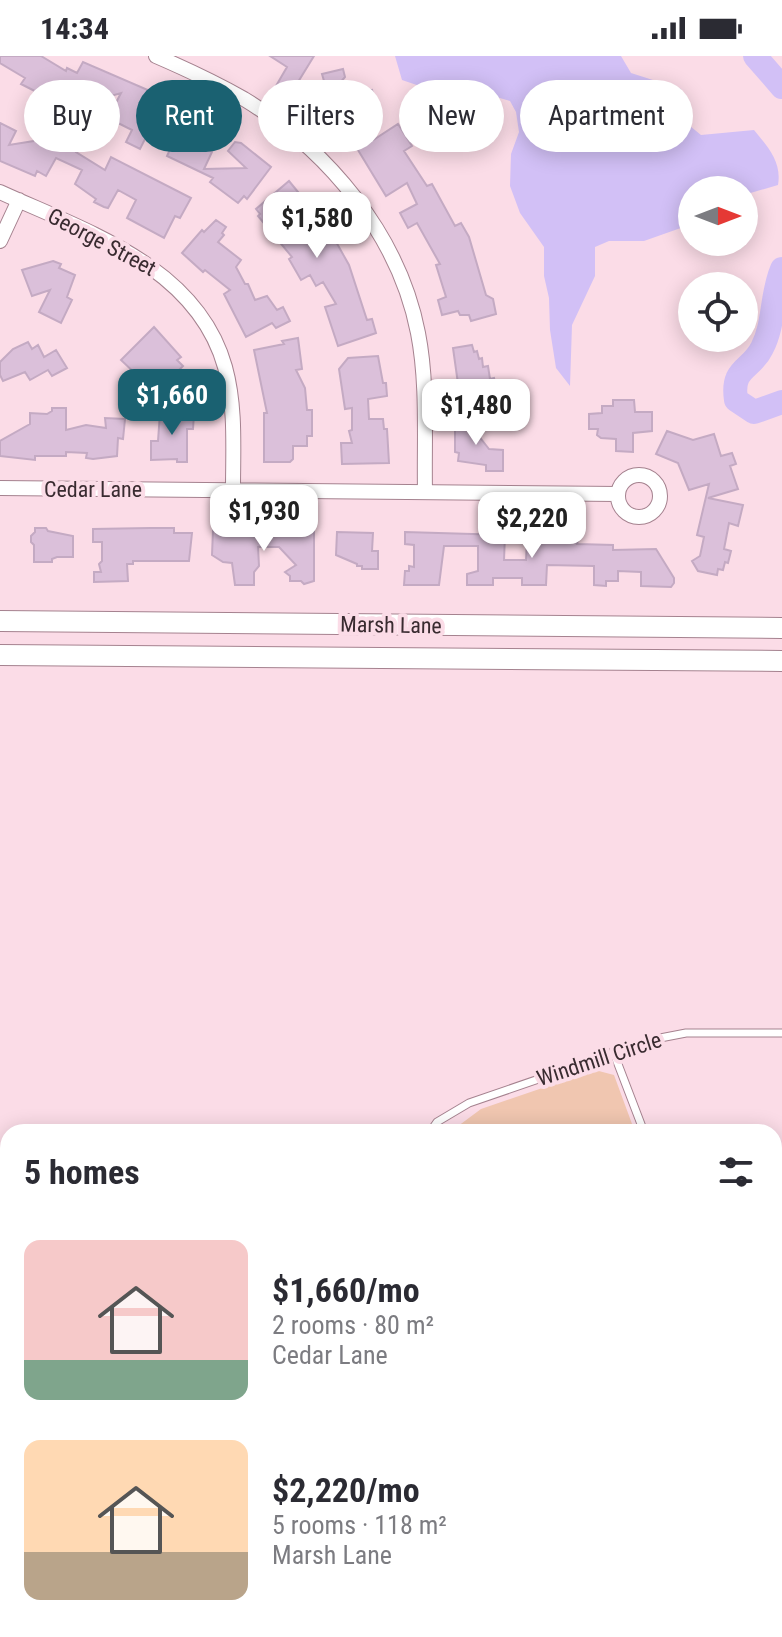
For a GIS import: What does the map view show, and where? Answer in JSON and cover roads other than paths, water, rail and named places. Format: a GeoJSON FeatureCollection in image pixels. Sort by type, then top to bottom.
{"type":"FeatureCollection","features":[{"type":"Feature","properties":{"kind":"main road","name":"Marsh Lane"},"geometry":{"type":"LineString","coordinates":[[0,621],[782,628]]}},
{"type":"Feature","properties":{"kind":"main road","name":"Marsh Lane"},"geometry":{"type":"LineString","coordinates":[[0,655],[782,661]]}},
{"type":"Feature","properties":{"kind":"street"},"geometry":{"type":"LineString","coordinates":[[156,56],[244,100],[298,138],[351,192],[380,236],[405,284],[418,335],[423,389],[425,492]]}},
{"type":"Feature","properties":{"kind":"street","name":"George Street"},"geometry":{"type":"LineString","coordinates":[[0,192],[112,244],[162,273],[207,323],[225,366],[233,410],[233,490]]}},
{"type":"Feature","properties":{"kind":"street"},"geometry":{"type":"LineString","coordinates":[[0,241],[19,200]]}},
{"type":"Feature","properties":{"kind":"street","name":"Cedar Lane"},"geometry":{"type":"LineString","coordinates":[[0,488],[618,494]]}},
{"type":"Feature","properties":{"kind":"lane","name":"Windmill Circle"},"geometry":{"type":"LineString","coordinates":[[436,1124],[469,1103],[655,1039],[686,1033],[782,1033]]}},
{"type":"Feature","properties":{"kind":"lane"},"geometry":{"type":"LineString","coordinates":[[613,1051],[641,1124]]}},
{"type":"Feature","properties":{"kind":"waterway"},"geometry":{"type":"LineString","coordinates":[[755,56],[782,87]]}},
{"type":"Feature","properties":{"kind":"waterway"},"geometry":{"type":"LineString","coordinates":[[782,269],[766,338],[758,355],[739,375],[735,389],[736,400],[754,412],[782,402]]}}]}
